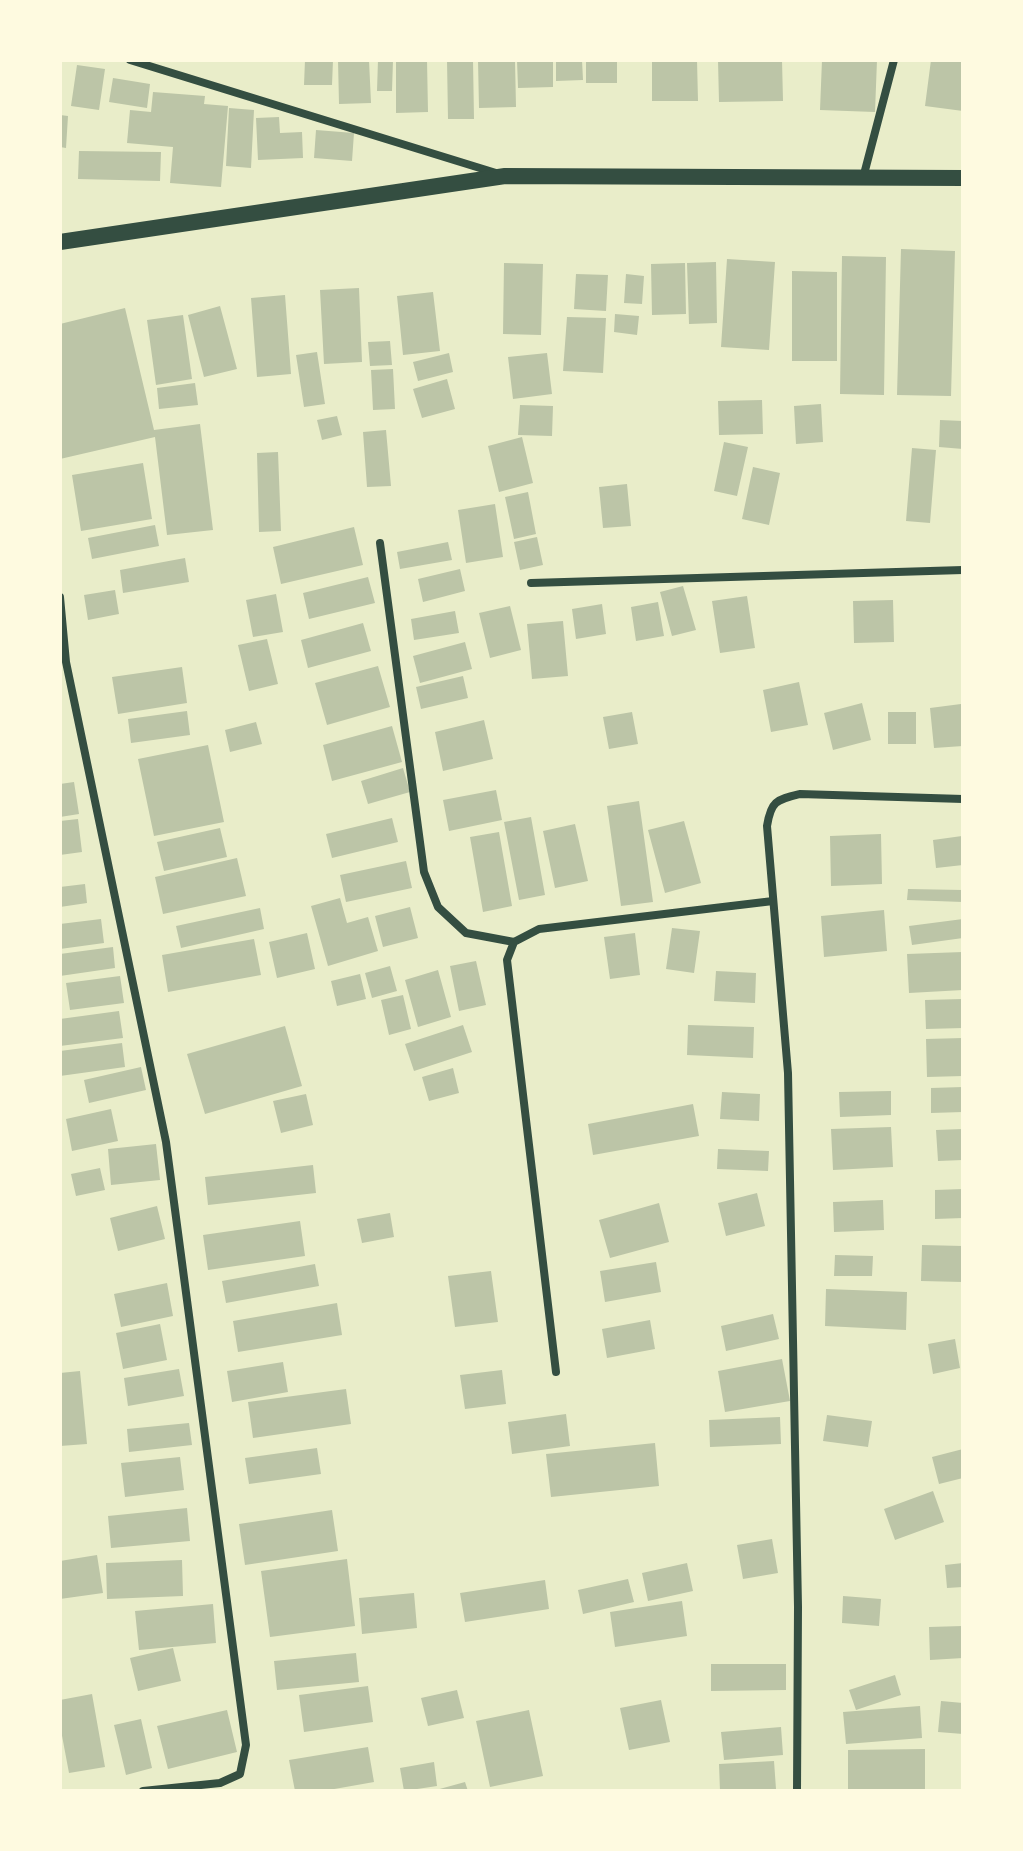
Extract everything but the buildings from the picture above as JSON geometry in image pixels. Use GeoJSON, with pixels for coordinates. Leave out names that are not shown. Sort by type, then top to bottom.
{"type":"FeatureCollection","features":[{"type":"Feature","properties":{"kind":"main road"},"geometry":{"type":"LineString","coordinates":[[60,242],[505,176],[963,178]]}},
{"type":"Feature","properties":{"kind":"street"},"geometry":{"type":"LineString","coordinates":[[130,60],[505,176]]}},
{"type":"Feature","properties":{"kind":"street"},"geometry":{"type":"LineString","coordinates":[[863,178],[894,60]]}},
{"type":"Feature","properties":{"kind":"street"},"geometry":{"type":"LineString","coordinates":[[380,543],[424,872],[438,907],[466,933],[514,942],[539,929],[773,901]]}},
{"type":"Feature","properties":{"kind":"street"},"geometry":{"type":"LineString","coordinates":[[531,583],[963,570]]}},
{"type":"Feature","properties":{"kind":"street"},"geometry":{"type":"LineString","coordinates":[[60,597],[66,662],[166,1142],[246,1745],[240,1774],[220,1783],[143,1791]]}},
{"type":"Feature","properties":{"kind":"street"},"geometry":{"type":"LineString","coordinates":[[797,1791],[798,1592],[788,1073],[767,826],[770,808],[780,799],[800,794],[963,799]]}},
{"type":"Feature","properties":{"kind":"street"},"geometry":{"type":"LineString","coordinates":[[514,942],[507,960],[556,1372]]}}]}
